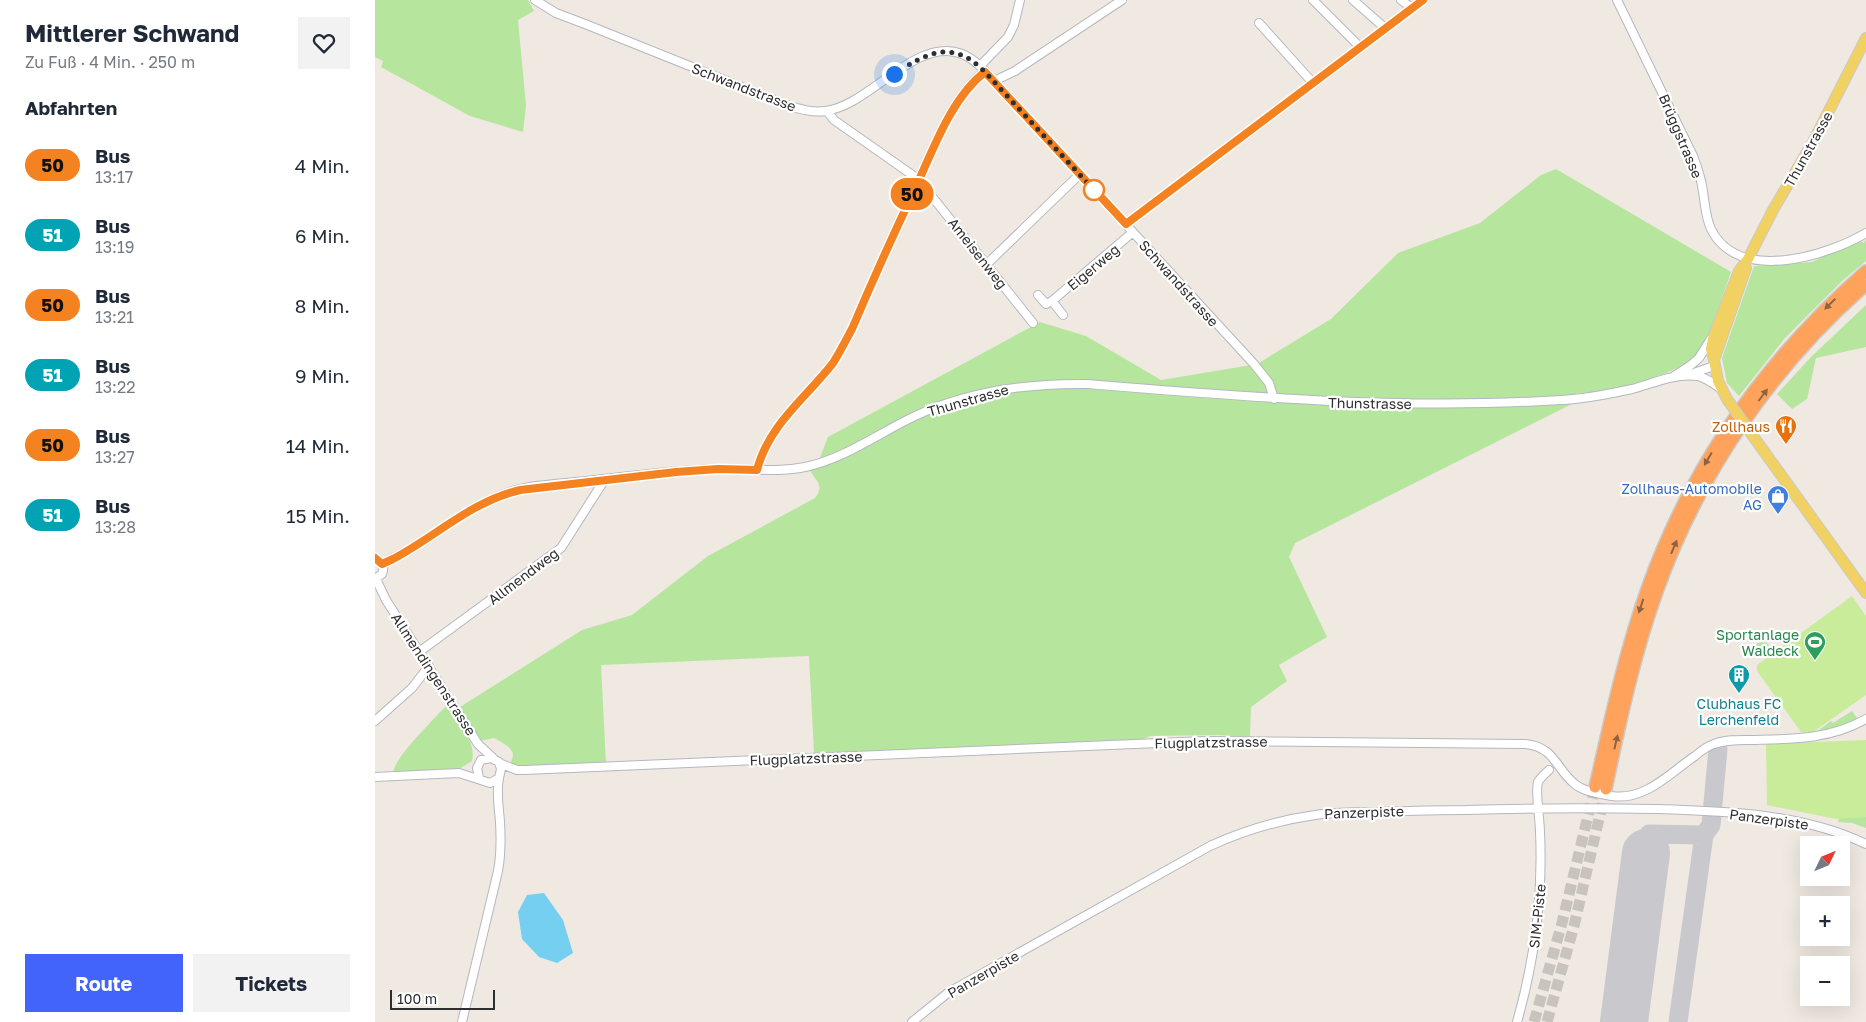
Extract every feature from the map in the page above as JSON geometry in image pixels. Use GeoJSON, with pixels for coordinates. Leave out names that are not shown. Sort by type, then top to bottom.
{"type":"FeatureCollection","features":[{"type":"Feature","properties":{"kind":"highway"},"geometry":{"type":"LineString","coordinates":[[1866,272],[1821,313],[1775,364],[1730,424],[1691,489],[1667,538],[1641,606],[1621,673],[1600,788],[1645,627],[1669,561],[1696,501],[1732,439],[1771,385],[1813,336],[1866,285]]}},
{"type":"Feature","properties":{"kind":"main road","name":"Thunstrasse"},"geometry":{"type":"LineString","coordinates":[[1714,336],[1739,271],[1813,142],[1866,38]]}},
{"type":"Feature","properties":{"kind":"main road"},"geometry":{"type":"LineString","coordinates":[[1714,363],[1745,274],[1747,259]]}},
{"type":"Feature","properties":{"kind":"main road"},"geometry":{"type":"LineString","coordinates":[[1714,336],[1711,349],[1725,394],[1750,432],[1866,593]]}},
{"type":"Feature","properties":{"kind":"street","name":"Schwandstrasse"},"geometry":{"type":"LineString","coordinates":[[535,0],[544,7],[563,16],[787,105],[805,110],[827,111],[849,102],[907,65],[930,53],[947,51],[968,57],[983,69],[1266,378],[1274,399]]}},
{"type":"Feature","properties":{"kind":"street"},"geometry":{"type":"LineString","coordinates":[[757,470],[760,458],[777,427],[796,402],[828,368],[844,344],[919,179],[954,109],[1008,37],[1014,24],[1020,0]]}},
{"type":"Feature","properties":{"kind":"street"},"geometry":{"type":"LineString","coordinates":[[994,81],[1015,71],[1122,0]]}},
{"type":"Feature","properties":{"kind":"street"},"geometry":{"type":"LineString","coordinates":[[1313,0],[1359,48]]}},
{"type":"Feature","properties":{"kind":"street"},"geometry":{"type":"LineString","coordinates":[[1353,0],[1385,28]]}},
{"type":"Feature","properties":{"kind":"street"},"geometry":{"type":"LineString","coordinates":[[1401,0],[1412,8]]}},
{"type":"Feature","properties":{"kind":"street"},"geometry":{"type":"LineString","coordinates":[[1126,224],[1423,0]]}},
{"type":"Feature","properties":{"kind":"street","name":"Brüggstrasse"},"geometry":{"type":"LineString","coordinates":[[1617,0],[1693,156],[1698,169],[1706,213],[1713,232],[1729,249],[1747,259],[1772,261],[1805,257],[1844,245],[1866,233]]}},
{"type":"Feature","properties":{"kind":"street"},"geometry":{"type":"LineString","coordinates":[[1259,23],[1313,83]]}},
{"type":"Feature","properties":{"kind":"street","name":"Ameisenweg"},"geometry":{"type":"LineString","coordinates":[[827,111],[834,120],[919,179],[1033,323]]}},
{"type":"Feature","properties":{"kind":"street"},"geometry":{"type":"LineString","coordinates":[[990,261],[1079,175]]}},
{"type":"Feature","properties":{"kind":"street","name":"Eigerweg"},"geometry":{"type":"LineString","coordinates":[[1052,301],[1133,232]]}},
{"type":"Feature","properties":{"kind":"street"},"geometry":{"type":"LineString","coordinates":[[1039,295],[1046,304],[1052,301],[1063,315]]}},
{"type":"Feature","properties":{"kind":"street","name":"Thunstrasse"},"geometry":{"type":"LineString","coordinates":[[1672,377],[1691,365],[1703,353],[1714,336]]}},
{"type":"Feature","properties":{"kind":"street"},"geometry":{"type":"LineString","coordinates":[[1691,365],[1714,363]]}},
{"type":"Feature","properties":{"kind":"street","name":"Thunstrasse"},"geometry":{"type":"LineString","coordinates":[[1685,376],[1714,363]]}},
{"type":"Feature","properties":{"kind":"street","name":"Thunstrasse"},"geometry":{"type":"LineString","coordinates":[[382,564],[404,553],[477,508],[507,493],[533,487],[605,479],[700,470],[792,469],[821,463],[843,454],[922,413],[969,397],[1019,386],[1088,384],[1274,399],[1396,404],[1541,401],[1580,398],[1616,392],[1672,377],[1685,376],[1705,378],[1725,394]]}},
{"type":"Feature","properties":{"kind":"street","name":"Allmendweg"},"geometry":{"type":"LineString","coordinates":[[419,652],[564,545],[579,517],[605,479]]}},
{"type":"Feature","properties":{"kind":"street"},"geometry":{"type":"LineString","coordinates":[[375,558],[382,564],[382,574],[375,579]]}},
{"type":"Feature","properties":{"kind":"street","name":"Allmendingenstrasse"},"geometry":{"type":"LineString","coordinates":[[375,579],[478,744],[496,761]]}},
{"type":"Feature","properties":{"kind":"street"},"geometry":{"type":"LineString","coordinates":[[375,721],[412,688],[429,666]]}},
{"type":"Feature","properties":{"kind":"street","name":"Flugplatzstrasse"},"geometry":{"type":"LineString","coordinates":[[499,777],[517,770],[1206,741],[1525,744],[1538,746],[1548,752],[1567,777],[1580,788],[1620,797],[1634,795],[1647,790],[1713,744],[1729,741],[1820,736],[1844,729],[1866,719]]}},
{"type":"Feature","properties":{"kind":"street","name":"Allmendingenstrasse"},"geometry":{"type":"LineString","coordinates":[[478,744],[479,763]]}},
{"type":"Feature","properties":{"kind":"street"},"geometry":{"type":"LineString","coordinates":[[459,773],[485,758],[496,761],[501,770],[497,797],[501,831],[498,871],[462,1022]]}},
{"type":"Feature","properties":{"kind":"street","name":"Flugplatzstrasse"},"geometry":{"type":"LineString","coordinates":[[496,761],[517,770]]}},
{"type":"Feature","properties":{"kind":"street"},"geometry":{"type":"LineString","coordinates":[[479,763],[477,772],[479,778]]}},
{"type":"Feature","properties":{"kind":"street","name":"SIM-Piste"},"geometry":{"type":"LineString","coordinates":[[1517,1022],[1530,974],[1539,920],[1541,871],[1537,788],[1538,783],[1549,770]]}},
{"type":"Feature","properties":{"kind":"street"},"geometry":{"type":"LineString","coordinates":[[375,777],[459,773],[479,778],[486,783],[497,797]]}},
{"type":"Feature","properties":{"kind":"street"},"geometry":{"type":"LineString","coordinates":[[486,783],[493,782],[499,777]]}},
{"type":"Feature","properties":{"kind":"street"},"geometry":{"type":"LineString","coordinates":[[1620,797],[1620,808]]}},
{"type":"Feature","properties":{"kind":"street","name":"Panzerpiste"},"geometry":{"type":"LineString","coordinates":[[912,1022],[949,992],[1203,850],[1232,836],[1297,818],[1329,813],[1539,808],[1713,811],[1764,816],[1827,829],[1866,844]]}},
{"type":"Feature","properties":{"kind":"green space"},"geometry":{"type":"Polygon","coordinates":[[[375,0],[528,0],[534,11],[518,20],[526,106],[523,132],[470,116],[381,67],[383,61],[375,57],[375,0]]]}},
{"type":"Feature","properties":{"kind":"green space"},"geometry":{"type":"Polygon","coordinates":[[[1556,169],[1731,272],[1705,346],[1693,358],[1679,367],[1644,381],[1607,390],[1576,393],[1574,403],[1295,543],[1289,557],[1327,637],[1279,665],[1287,681],[1251,707],[1250,737],[1219,735],[1150,736],[1125,748],[814,753],[809,656],[601,665],[606,764],[515,766],[511,763],[513,756],[511,749],[494,738],[480,741],[460,707],[582,630],[632,615],[708,556],[815,498],[819,487],[810,470],[817,465],[828,437],[1040,322],[1086,336],[1161,380],[1257,364],[1331,319],[1398,253],[1480,223],[1541,175],[1556,169]]]}},
{"type":"Feature","properties":{"kind":"green space"},"geometry":{"type":"Polygon","coordinates":[[[1859,239],[1863,243],[1866,240],[1866,261],[1842,281],[1785,338],[1739,396],[1727,383],[1722,358],[1754,266],[1812,262],[1859,239]]]}},
{"type":"Feature","properties":{"kind":"green space"},"geometry":{"type":"Polygon","coordinates":[[[1866,305],[1866,347],[1816,358],[1807,399],[1792,409],[1777,394],[1811,357],[1866,305]]]}},
{"type":"Feature","properties":{"kind":"green space","name":"Sportanlage Waldeck"},"geometry":{"type":"Polygon","coordinates":[[[1852,596],[1866,616],[1866,695],[1813,732],[1801,732],[1757,671],[1757,665],[1852,596]]]}},
{"type":"Feature","properties":{"kind":"green space"},"geometry":{"type":"Polygon","coordinates":[[[1761,641],[1766,642],[1773,650],[1761,658],[1756,652],[1749,653],[1748,655],[1747,651],[1761,641]]]}},
{"type":"Feature","properties":{"kind":"green space"},"geometry":{"type":"Polygon","coordinates":[[[447,705],[469,739],[472,746],[472,761],[459,769],[393,772],[408,747],[447,705]]]}},
{"type":"Feature","properties":{"kind":"green space"},"geometry":{"type":"Polygon","coordinates":[[[1852,711],[1857,718],[1849,724],[1815,733],[1831,721],[1833,723],[1852,711]]]}},
{"type":"Feature","properties":{"kind":"green space"},"geometry":{"type":"Polygon","coordinates":[[[1866,740],[1866,817],[1836,819],[1767,805],[1766,744],[1866,740]]]}},
{"type":"Feature","properties":{"kind":"green space"},"geometry":{"type":"Polygon","coordinates":[[[1866,817],[1866,828],[1852,823],[1838,822],[1839,818],[1866,817]]]}},
{"type":"Feature","properties":{"kind":"water"},"geometry":{"type":"Polygon","coordinates":[[[544,893],[563,920],[573,953],[557,963],[539,957],[522,939],[518,912],[527,895],[544,893]]]}},
{"type":"Feature","properties":{"kind":"taxiway"},"geometry":{"type":"LineString","coordinates":[[1678,1022],[1704,835],[1711,825],[1718,749]]}},
{"type":"Feature","properties":{"kind":"taxiway"},"geometry":{"type":"LineString","coordinates":[[1646,853],[1649,834],[1704,835]]}},
{"type":"Feature","properties":{"kind":"runway"},"geometry":{"type":"LineString","coordinates":[[1624,1022],[1646,853]]}},
{"type":"Feature","properties":{"kind":"tunnel"},"geometry":{"type":"LineString","coordinates":[[1534,1022],[1562,923],[1595,787]]}},
{"type":"Feature","properties":{"kind":"tunnel"},"geometry":{"type":"LineString","coordinates":[[1547,1022],[1574,926],[1606,789]]}},
{"type":"Feature","properties":{"kind":"bus line","name":"50"},"geometry":{"type":"LineString","coordinates":[[375,558],[382,564],[393,559],[498,496],[520,490],[676,472],[718,469],[757,470],[760,458],[773,432],[796,402],[833,363],[852,329],[919,179],[954,109],[978,77],[985,72],[1126,224],[1423,0]]}},
{"type":"Feature","properties":{"kind":"place","name":"Zollhaus"},"geometry":{"type":"Point","coordinates":[1786,445]}},
{"type":"Feature","properties":{"kind":"place","name":"Zollhaus-Automobile AG"},"geometry":{"type":"Point","coordinates":[1778,515]}},
{"type":"Feature","properties":{"kind":"place","name":"Sportanlage Waldeck"},"geometry":{"type":"Point","coordinates":[1815,661]}},
{"type":"Feature","properties":{"kind":"place","name":"Clubhaus FC Lerchenfeld"},"geometry":{"type":"Point","coordinates":[1739,694]}},
{"type":"Feature","properties":{"kind":"route"},"geometry":{"type":"LineString","coordinates":[[894,74],[930,53],[947,51],[968,57],[985,72],[1094,190]]}}]}
